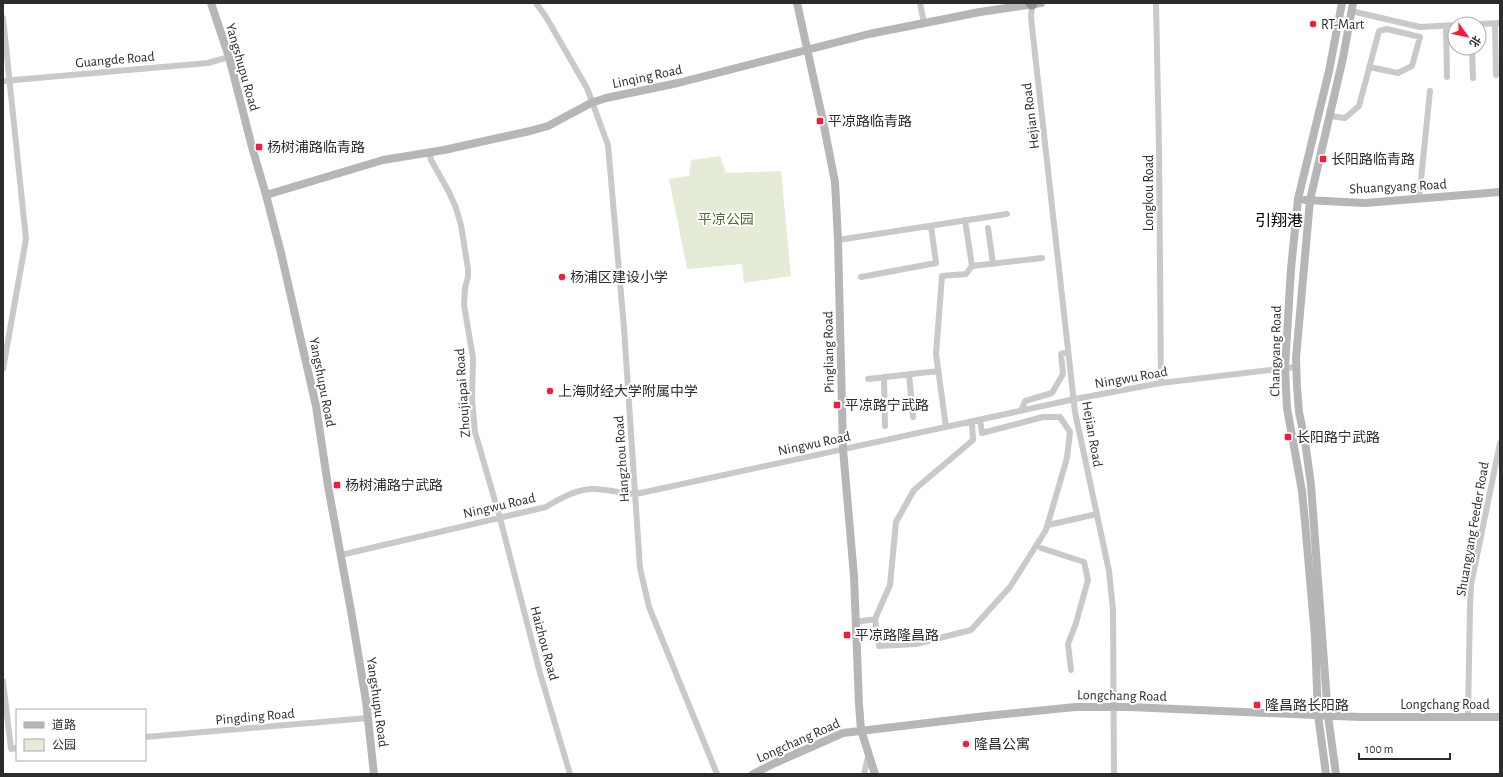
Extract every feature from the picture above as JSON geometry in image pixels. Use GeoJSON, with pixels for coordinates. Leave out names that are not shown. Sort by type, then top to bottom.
{"type":"FeatureCollection","features":[{"type":"Feature","properties":{"kind":"main road","name":"Yangshupu Road"},"geometry":{"type":"LineString","coordinates":[[211,3],[229,57],[252,148],[266,195],[281,253],[316,406],[328,486],[341,554],[368,718],[374,774]]}},
{"type":"Feature","properties":{"kind":"main road","name":"Pingliang Road"},"geometry":{"type":"LineString","coordinates":[[797,3],[835,182],[838,240],[843,449],[853,568],[862,730],[875,774]]}},
{"type":"Feature","properties":{"kind":"main road","name":"Linqing Road"},"geometry":{"type":"LineString","coordinates":[[266,195],[383,160],[467,146],[530,131],[559,120],[591,103],[622,94],[678,83],[870,34],[1034,3]]}},
{"type":"Feature","properties":{"kind":"main road","name":"Changyang Road"},"geometry":{"type":"LineString","coordinates":[[1326,774],[1318,715],[1306,530],[1302,491],[1287,408],[1285,368],[1291,269],[1298,199],[1329,72],[1342,3]]}},
{"type":"Feature","properties":{"kind":"main road","name":"Changyang Road"},"geometry":{"type":"LineString","coordinates":[[1336,774],[1328,716],[1311,485],[1300,412],[1296,367],[1303,268],[1310,200],[1343,58],[1352,7]]}},
{"type":"Feature","properties":{"kind":"main road","name":"Shuangyang Road"},"geometry":{"type":"LineString","coordinates":[[1298,199],[1364,203],[1500,192]]}},
{"type":"Feature","properties":{"kind":"main road","name":"Longchang Road"},"geometry":{"type":"LineString","coordinates":[[753,774],[775,762],[839,734],[862,730],[1075,707],[1113,706],[1377,718],[1468,716],[1500,717]]}},
{"type":"Feature","properties":{"kind":"street","name":"Hangzhou Road"},"geometry":{"type":"LineString","coordinates":[[536,3],[546,17],[587,88],[591,103],[608,144],[624,328],[640,568],[649,607],[717,774]]}},
{"type":"Feature","properties":{"kind":"street"},"geometry":{"type":"LineString","coordinates":[[920,3],[924,23]]}},
{"type":"Feature","properties":{"kind":"street","name":"Hejian Road"},"geometry":{"type":"LineString","coordinates":[[1034,3],[1031,18],[1068,352],[1075,399],[1075,412],[1112,591],[1114,774]]}},
{"type":"Feature","properties":{"kind":"street","name":"Longkou Road"},"geometry":{"type":"LineString","coordinates":[[1156,3],[1161,383]]}},
{"type":"Feature","properties":{"kind":"street"},"geometry":{"type":"LineString","coordinates":[[1352,7],[1420,27],[1446,26],[1447,77]]}},
{"type":"Feature","properties":{"kind":"street"},"geometry":{"type":"LineString","coordinates":[[3,18],[26,239],[3,369]]}},
{"type":"Feature","properties":{"kind":"street"},"geometry":{"type":"LineString","coordinates":[[1487,24],[1497,23],[1496,75]]}},
{"type":"Feature","properties":{"kind":"street"},"geometry":{"type":"LineString","coordinates":[[1330,116],[1345,118],[1359,106],[1369,67],[1379,31],[1387,29],[1420,37],[1412,66],[1398,73],[1369,67]]}},
{"type":"Feature","properties":{"kind":"street"},"geometry":{"type":"LineString","coordinates":[[1472,56],[1473,78]]}},
{"type":"Feature","properties":{"kind":"street","name":"Guangde Road"},"geometry":{"type":"LineString","coordinates":[[3,81],[208,62],[229,57]]}},
{"type":"Feature","properties":{"kind":"street"},"geometry":{"type":"LineString","coordinates":[[1419,199],[1430,91]]}},
{"type":"Feature","properties":{"kind":"street","name":"Zhoujiapai Road"},"geometry":{"type":"LineString","coordinates":[[429,152],[431,160],[449,192],[461,225],[468,269],[464,306],[473,358],[472,399],[475,432],[500,518]]}},
{"type":"Feature","properties":{"kind":"street"},"geometry":{"type":"LineString","coordinates":[[838,240],[1007,214]]}},
{"type":"Feature","properties":{"kind":"street"},"geometry":{"type":"LineString","coordinates":[[946,427],[936,354],[942,276],[966,274],[972,266],[965,220]]}},
{"type":"Feature","properties":{"kind":"street"},"geometry":{"type":"LineString","coordinates":[[861,277],[936,263],[932,226]]}},
{"type":"Feature","properties":{"kind":"street"},"geometry":{"type":"LineString","coordinates":[[988,228],[993,264]]}},
{"type":"Feature","properties":{"kind":"street"},"geometry":{"type":"LineString","coordinates":[[972,266],[1042,258]]}},
{"type":"Feature","properties":{"kind":"street"},"geometry":{"type":"LineString","coordinates":[[1022,411],[1025,401],[1052,393],[1063,374],[1061,354],[1068,352]]}},
{"type":"Feature","properties":{"kind":"street","name":"Ningwu Road"},"geometry":{"type":"LineString","coordinates":[[341,554],[546,507],[556,501],[584,490],[595,489],[636,494],[1075,399],[1161,383],[1296,367]]}},
{"type":"Feature","properties":{"kind":"street"},"geometry":{"type":"LineString","coordinates":[[868,379],[938,371]]}},
{"type":"Feature","properties":{"kind":"street"},"geometry":{"type":"LineString","coordinates":[[909,374],[913,417]]}},
{"type":"Feature","properties":{"kind":"street"},"geometry":{"type":"LineString","coordinates":[[884,377],[885,426]]}},
{"type":"Feature","properties":{"kind":"street"},"geometry":{"type":"LineString","coordinates":[[972,422],[973,440],[914,490],[896,522],[890,585],[875,619],[879,646],[916,644],[971,630],[1010,587],[1046,530],[1067,458],[1070,432],[1060,417],[1043,417],[982,433],[980,420]]}},
{"type":"Feature","properties":{"kind":"street","name":"Shuangyang Feeder Road"},"geometry":{"type":"LineString","coordinates":[[1468,716],[1469,619],[1471,585],[1500,443]]}},
{"type":"Feature","properties":{"kind":"street"},"geometry":{"type":"LineString","coordinates":[[1048,525],[1096,514]]}},
{"type":"Feature","properties":{"kind":"street","name":"Haizhou Road"},"geometry":{"type":"LineString","coordinates":[[500,518],[534,651],[570,774]]}},
{"type":"Feature","properties":{"kind":"street"},"geometry":{"type":"LineString","coordinates":[[1041,548],[1084,562],[1088,580],[1076,623],[1068,644],[1071,670]]}},
{"type":"Feature","properties":{"kind":"street"},"geometry":{"type":"LineString","coordinates":[[856,622],[875,619]]}},
{"type":"Feature","properties":{"kind":"street"},"geometry":{"type":"LineString","coordinates":[[3,680],[14,748]]}},
{"type":"Feature","properties":{"kind":"street","name":"Pingding Road"},"geometry":{"type":"LineString","coordinates":[[146,737],[368,718]]}},
{"type":"Feature","properties":{"kind":"street"},"geometry":{"type":"LineString","coordinates":[[864,774],[868,763],[868,751]]}},
{"type":"Feature","properties":{"kind":"green space","name":"平凉公园"},"geometry":{"type":"Polygon","coordinates":[[[720,156],[726,173],[781,171],[791,276],[744,283],[742,264],[687,269],[669,179],[689,176],[691,160],[720,156]]]}},
{"type":"Feature","properties":{"kind":"place","name":"RT-Mart"},"geometry":{"type":"Point","coordinates":[1313,24]}},
{"type":"Feature","properties":{"kind":"place","name":"平凉路临青路"},"geometry":{"type":"Point","coordinates":[820,121]}},
{"type":"Feature","properties":{"kind":"place","name":"杨树浦路临青路"},"geometry":{"type":"Point","coordinates":[259,147]}},
{"type":"Feature","properties":{"kind":"place","name":"长阳路临青路"},"geometry":{"type":"Point","coordinates":[1323,159]}},
{"type":"Feature","properties":{"kind":"place","name":"杨浦区建设小学"},"geometry":{"type":"Point","coordinates":[562,277]}},
{"type":"Feature","properties":{"kind":"place","name":"上海财经大学附属中学"},"geometry":{"type":"Point","coordinates":[550,391]}},
{"type":"Feature","properties":{"kind":"place","name":"平凉路宁武路"},"geometry":{"type":"Point","coordinates":[837,405]}},
{"type":"Feature","properties":{"kind":"place","name":"长阳路宁武路"},"geometry":{"type":"Point","coordinates":[1288,437]}},
{"type":"Feature","properties":{"kind":"place","name":"杨树浦路宁武路"},"geometry":{"type":"Point","coordinates":[337,485]}},
{"type":"Feature","properties":{"kind":"place","name":"平凉路隆昌路"},"geometry":{"type":"Point","coordinates":[847,635]}},
{"type":"Feature","properties":{"kind":"place","name":"隆昌路长阳路"},"geometry":{"type":"Point","coordinates":[1257,705]}},
{"type":"Feature","properties":{"kind":"place","name":"隆昌公寓"},"geometry":{"type":"Point","coordinates":[966,744]}},
{"type":"Feature","properties":{"kind":"district","name":"引翔港"},"geometry":{"type":"Point","coordinates":[1279,220]}}]}
